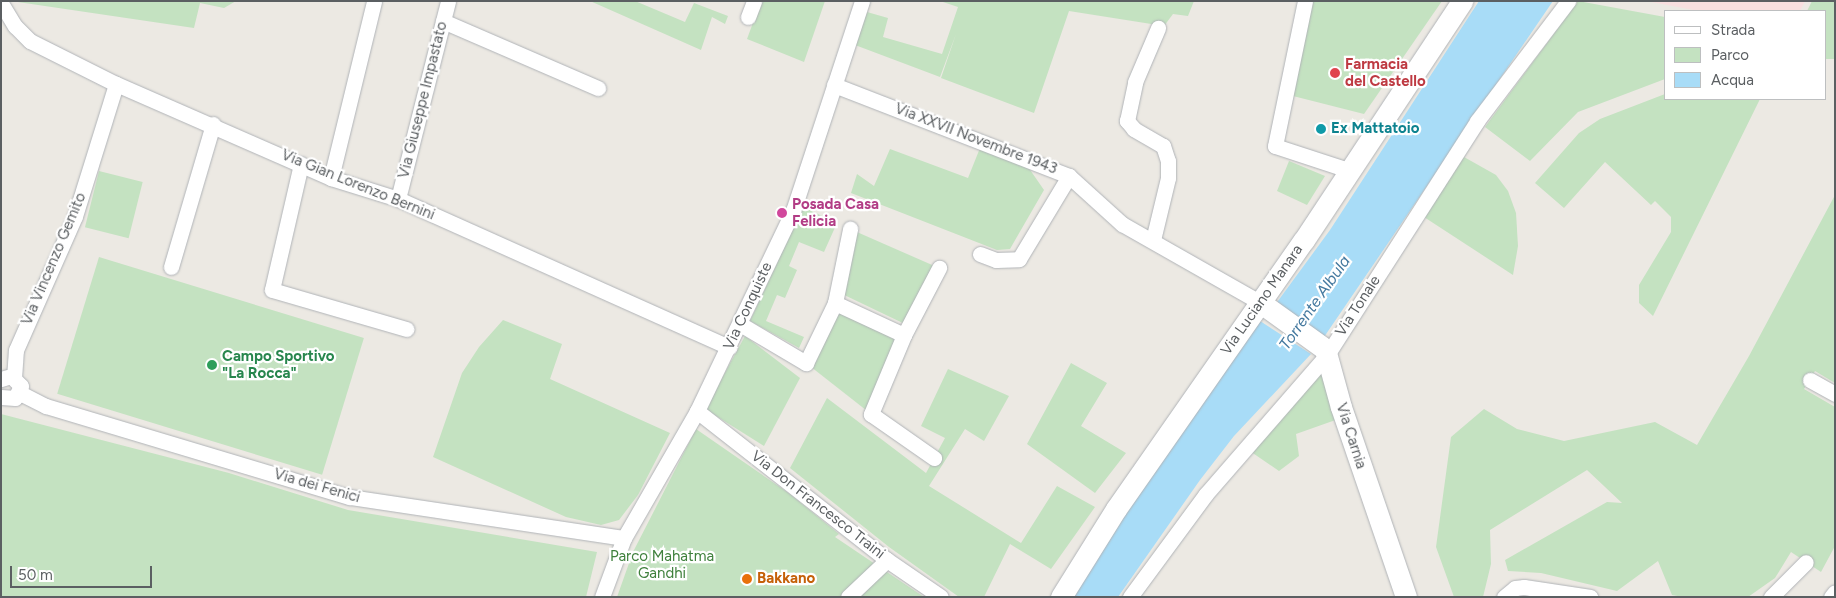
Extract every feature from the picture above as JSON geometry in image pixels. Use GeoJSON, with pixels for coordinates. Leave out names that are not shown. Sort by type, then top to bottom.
{"type":"FeatureCollection","features":[{"type":"Feature","properties":{"kind":"main road","name":"Via Luciano Manara"},"geometry":{"type":"LineString","coordinates":[[1060,597],[1116,508],[1267,307],[1351,170],[1462,1]]}},
{"type":"Feature","properties":{"kind":"main road"},"geometry":{"type":"LineString","coordinates":[[1267,307],[1326,352]]}},
{"type":"Feature","properties":{"kind":"main road","name":"Via Carnia"},"geometry":{"type":"LineString","coordinates":[[1326,352],[1341,407],[1406,597]]}},
{"type":"Feature","properties":{"kind":"street"},"geometry":{"type":"LineString","coordinates":[[331,178],[374,1]]}},
{"type":"Feature","properties":{"kind":"street","name":"Via Giuseppe Impastato"},"geometry":{"type":"LineString","coordinates":[[398,199],[448,1]]}},
{"type":"Feature","properties":{"kind":"street"},"geometry":{"type":"LineString","coordinates":[[748,17],[754,1]]}},
{"type":"Feature","properties":{"kind":"street","name":"Via Conquiste"},"geometry":{"type":"LineString","coordinates":[[602,597],[624,538],[697,411],[793,211],[862,1]]}},
{"type":"Feature","properties":{"kind":"street"},"geometry":{"type":"LineString","coordinates":[[1305,1],[1275,146],[1351,170]]}},
{"type":"Feature","properties":{"kind":"street","name":"Via Tonale"},"geometry":{"type":"LineString","coordinates":[[1130,597],[1206,494],[1326,352],[1477,121],[1568,1]]}},
{"type":"Feature","properties":{"kind":"street","name":"Via Gian Lorenzo Bernini"},"geometry":{"type":"LineString","coordinates":[[1,4],[15,26],[30,41],[116,84],[213,124],[331,178],[398,199],[729,347]]}},
{"type":"Feature","properties":{"kind":"street"},"geometry":{"type":"LineString","coordinates":[[444,21],[598,88]]}},
{"type":"Feature","properties":{"kind":"street"},"geometry":{"type":"LineString","coordinates":[[1153,240],[1168,178],[1168,161],[1163,146],[1134,129],[1127,121],[1135,82],[1158,28]]}},
{"type":"Feature","properties":{"kind":"street","name":"Via Vincenzo Gemito"},"geometry":{"type":"LineString","coordinates":[[8,378],[16,350],[75,216],[116,84]]}},
{"type":"Feature","properties":{"kind":"street","name":"Via XXVII Novembre 1943"},"geometry":{"type":"LineString","coordinates":[[834,85],[1069,176],[1122,224],[1153,240],[1267,307]]}},
{"type":"Feature","properties":{"kind":"street"},"geometry":{"type":"LineString","coordinates":[[171,267],[213,124]]}},
{"type":"Feature","properties":{"kind":"street"},"geometry":{"type":"LineString","coordinates":[[301,164],[272,290],[406,329]]}},
{"type":"Feature","properties":{"kind":"street"},"geometry":{"type":"LineString","coordinates":[[980,254],[996,260],[1019,259],[1069,176]]}},
{"type":"Feature","properties":{"kind":"street"},"geometry":{"type":"LineString","coordinates":[[740,324],[806,363],[836,303],[850,229]]}},
{"type":"Feature","properties":{"kind":"street"},"geometry":{"type":"LineString","coordinates":[[934,458],[871,414],[904,335],[939,268]]}},
{"type":"Feature","properties":{"kind":"street"},"geometry":{"type":"LineString","coordinates":[[836,303],[904,335]]}},
{"type":"Feature","properties":{"kind":"street"},"geometry":{"type":"LineString","coordinates":[[2,398],[14,398],[20,393],[20,382],[8,378]]}},
{"type":"Feature","properties":{"kind":"street"},"geometry":{"type":"LineString","coordinates":[[1810,380],[1835,394]]}},
{"type":"Feature","properties":{"kind":"street","name":"Via dei Fenici"},"geometry":{"type":"LineString","coordinates":[[20,393],[46,406],[350,497],[624,538]]}},
{"type":"Feature","properties":{"kind":"street","name":"Via Don Francesco Traini"},"geometry":{"type":"LineString","coordinates":[[697,411],[887,560],[941,597]]}},
{"type":"Feature","properties":{"kind":"street"},"geometry":{"type":"LineString","coordinates":[[848,597],[887,560]]}},
{"type":"Feature","properties":{"kind":"street"},"geometry":{"type":"LineString","coordinates":[[1771,597],[1806,562]]}},
{"type":"Feature","properties":{"kind":"street"},"geometry":{"type":"LineString","coordinates":[[1504,597],[1515,588],[1524,586],[1590,597]]}},
{"type":"Feature","properties":{"kind":"street"},"geometry":{"type":"LineString","coordinates":[[1831,597],[1835,592]]}},
{"type":"Feature","properties":{"kind":"shaded area"},"geometry":{"type":"Polygon","coordinates":[[[1646,1],[1805,1],[1800,10],[1694,10],[1646,1]]]}},
{"type":"Feature","properties":{"kind":"green space"},"geometry":{"type":"Polygon","coordinates":[[[11,1],[236,1],[224,8],[200,3],[194,28],[11,1]]]}},
{"type":"Feature","properties":{"kind":"green space"},"geometry":{"type":"Polygon","coordinates":[[[590,1],[635,1],[685,22],[694,3],[728,16],[725,24],[712,17],[701,50],[590,1]]]}},
{"type":"Feature","properties":{"kind":"green space"},"geometry":{"type":"Polygon","coordinates":[[[761,1],[825,1],[804,62],[747,39],[761,1]]]}},
{"type":"Feature","properties":{"kind":"green space"},"geometry":{"type":"Polygon","coordinates":[[[940,1],[1194,1],[1188,16],[1173,14],[1164,26],[1069,11],[1034,113],[941,78],[956,34],[940,77],[855,45],[867,12],[888,18],[883,37],[942,54],[958,7],[940,1]]]}},
{"type":"Feature","properties":{"kind":"green space"},"geometry":{"type":"Polygon","coordinates":[[[1312,1],[1442,1],[1364,114],[1293,96],[1312,1]]]}},
{"type":"Feature","properties":{"kind":"green space"},"geometry":{"type":"Polygon","coordinates":[[[1578,1],[1664,17],[1664,79],[1578,112],[1530,161],[1485,127],[1578,1]]]}},
{"type":"Feature","properties":{"kind":"green space"},"geometry":{"type":"Polygon","coordinates":[[[1812,1],[1835,1],[1835,59],[1826,59],[1826,10],[1808,10],[1812,1]]]}},
{"type":"Feature","properties":{"kind":"green space"},"geometry":{"type":"Polygon","coordinates":[[[1664,94],[1664,100],[1760,100],[1653,316],[1639,303],[1639,285],[1671,232],[1671,217],[1655,201],[1651,205],[1605,162],[1564,208],[1535,183],[1579,133],[1600,119],[1664,94]]]}},
{"type":"Feature","properties":{"kind":"green space"},"geometry":{"type":"Polygon","coordinates":[[[980,148],[1026,164],[1044,190],[1010,249],[997,250],[851,193],[857,174],[874,186],[890,149],[968,178],[980,148]]]}},
{"type":"Feature","properties":{"kind":"green space"},"geometry":{"type":"Polygon","coordinates":[[[1464,157],[1496,175],[1508,191],[1516,213],[1518,246],[1513,275],[1424,217],[1464,157]]]}},
{"type":"Feature","properties":{"kind":"green space"},"geometry":{"type":"Polygon","coordinates":[[[1289,161],[1325,176],[1307,205],[1277,191],[1289,161]]]}},
{"type":"Feature","properties":{"kind":"green space"},"geometry":{"type":"Polygon","coordinates":[[[99,171],[143,182],[129,238],[85,227],[99,171]]]}},
{"type":"Feature","properties":{"kind":"green space"},"geometry":{"type":"Polygon","coordinates":[[[1835,195],[1835,383],[1815,371],[1804,389],[1835,407],[1835,546],[1821,572],[1791,552],[1775,578],[1748,597],[1683,597],[1672,595],[1658,561],[1617,591],[1541,573],[1508,571],[1505,560],[1607,502],[1622,503],[1587,470],[1490,530],[1491,564],[1483,597],[1454,597],[1436,547],[1451,437],[1484,409],[1517,429],[1564,441],[1655,422],[1697,445],[1749,356],[1835,195]]]}},
{"type":"Feature","properties":{"kind":"green space"},"geometry":{"type":"Polygon","coordinates":[[[803,207],[837,223],[824,252],[799,242],[789,266],[797,270],[785,298],[777,295],[766,321],[804,337],[799,348],[750,321],[803,207]]]}},
{"type":"Feature","properties":{"kind":"green space"},"geometry":{"type":"Polygon","coordinates":[[[850,229],[939,268],[909,326],[838,292],[850,229]]]}},
{"type":"Feature","properties":{"kind":"green space","name":"Campo Sportivo \"La Rocca\""},"geometry":{"type":"Polygon","coordinates":[[[99,257],[364,338],[322,475],[57,394],[99,257]]]}},
{"type":"Feature","properties":{"kind":"green space"},"geometry":{"type":"Polygon","coordinates":[[[835,303],[904,335],[871,414],[806,363],[835,303]]]}},
{"type":"Feature","properties":{"kind":"green space"},"geometry":{"type":"Polygon","coordinates":[[[503,320],[562,344],[550,379],[670,433],[638,495],[619,520],[601,525],[566,517],[433,457],[462,373],[479,347],[503,320]]]}},
{"type":"Feature","properties":{"kind":"green space"},"geometry":{"type":"Polygon","coordinates":[[[745,336],[800,378],[764,446],[705,409],[745,336]]]}},
{"type":"Feature","properties":{"kind":"green space"},"geometry":{"type":"Polygon","coordinates":[[[1327,355],[1344,417],[1296,434],[1299,456],[1279,471],[1244,447],[1327,355]]]}},
{"type":"Feature","properties":{"kind":"green space"},"geometry":{"type":"Polygon","coordinates":[[[1071,363],[1107,383],[1081,426],[1126,453],[1095,493],[1027,444],[1071,363]]]}},
{"type":"Feature","properties":{"kind":"green space"},"geometry":{"type":"Polygon","coordinates":[[[948,369],[1009,396],[984,441],[965,429],[929,486],[1021,543],[1057,486],[1095,507],[1051,569],[1010,544],[984,597],[959,597],[889,547],[790,468],[827,398],[926,473],[945,438],[921,426],[948,369]]]}},
{"type":"Feature","properties":{"kind":"green space"},"geometry":{"type":"Polygon","coordinates":[[[1,414],[229,473],[348,510],[597,552],[586,597],[1,597],[1,414]]]}},
{"type":"Feature","properties":{"kind":"green space","name":"Parco Mahatma Gandhi"},"geometry":{"type":"Polygon","coordinates":[[[696,429],[790,494],[839,534],[835,537],[924,597],[617,597],[633,552],[696,429]]]}},
{"type":"Feature","properties":{"kind":"water","name":"Torrente Albula"},"geometry":{"type":"Polygon","coordinates":[[[1479,1],[1553,1],[1322,340],[1275,305],[1330,230],[1479,1]]]}},
{"type":"Feature","properties":{"kind":"water"},"geometry":{"type":"Polygon","coordinates":[[[1260,321],[1311,354],[1234,436],[1200,480],[1118,597],[1066,597],[1260,321]]]}},
{"type":"Feature","properties":{"kind":"place","name":"Farmacia del Castello"},"geometry":{"type":"Point","coordinates":[1335,73]}},
{"type":"Feature","properties":{"kind":"place","name":"Ex Mattatoio"},"geometry":{"type":"Point","coordinates":[1321,129]}},
{"type":"Feature","properties":{"kind":"place","name":"Posada Casa Felicia"},"geometry":{"type":"Point","coordinates":[782,213]}},
{"type":"Feature","properties":{"kind":"place","name":"Campo Sportivo \"La Rocca\""},"geometry":{"type":"Point","coordinates":[212,365]}},
{"type":"Feature","properties":{"kind":"place","name":"Bakkano"},"geometry":{"type":"Point","coordinates":[747,579]}}]}
